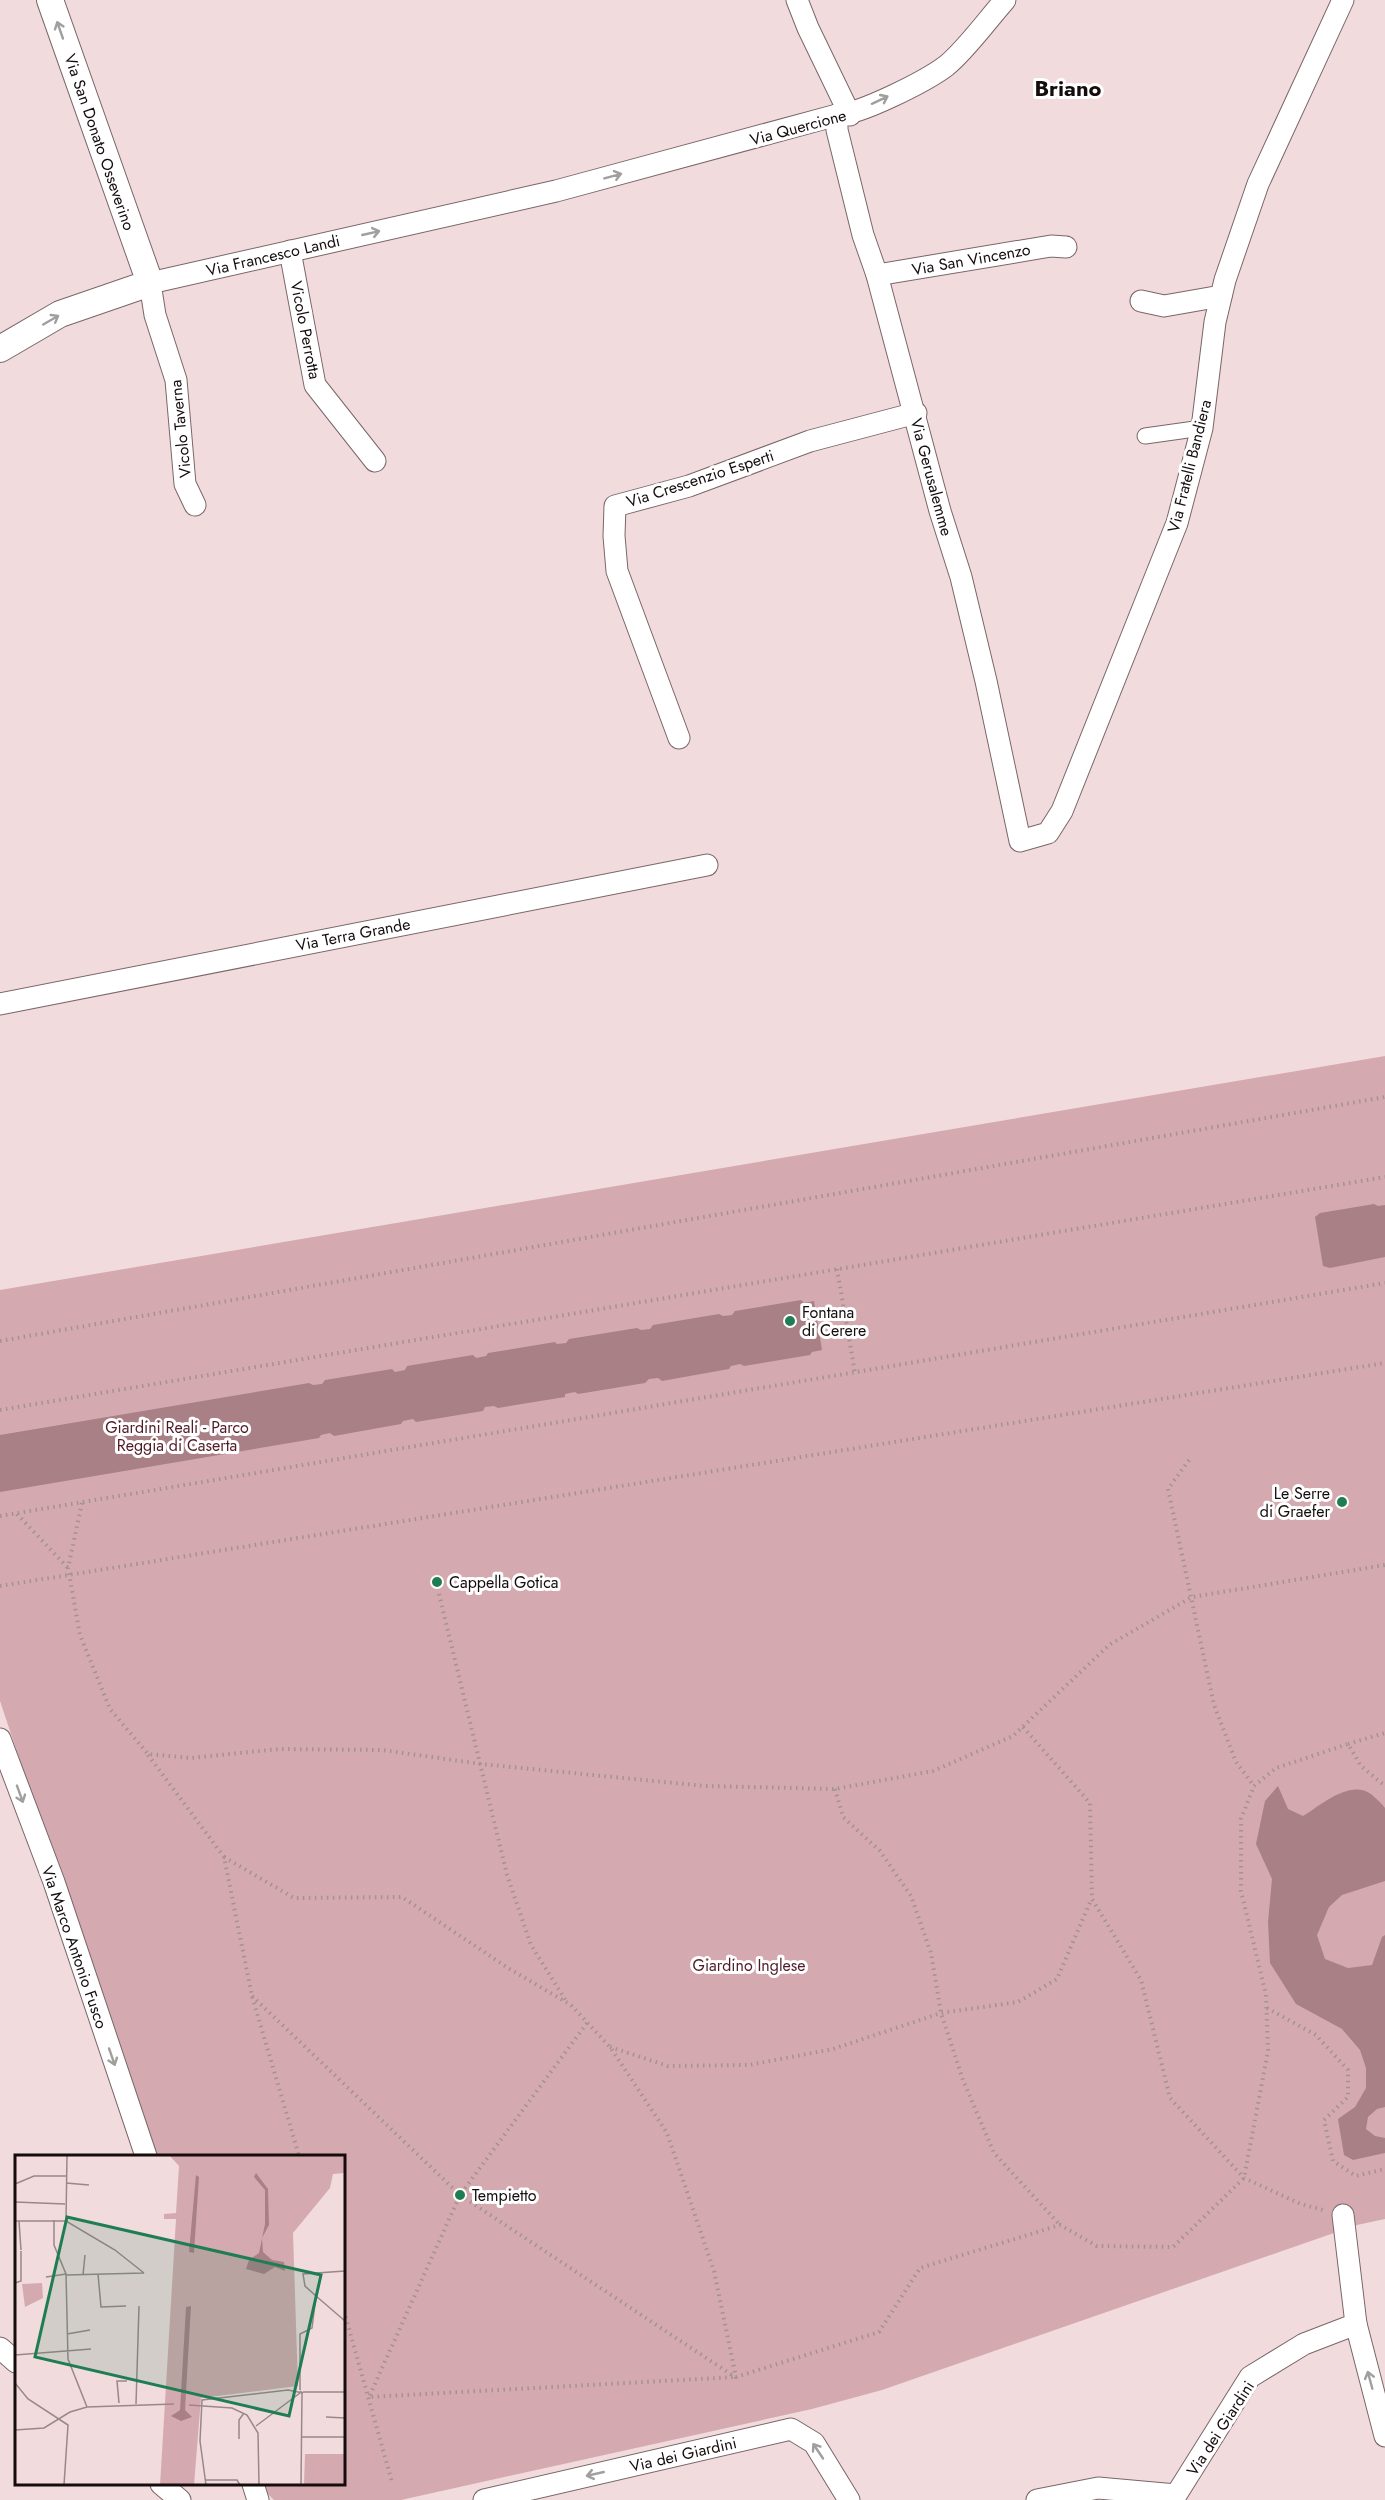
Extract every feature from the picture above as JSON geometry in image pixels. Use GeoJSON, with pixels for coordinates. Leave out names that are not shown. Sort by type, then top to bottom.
{"type":"FeatureCollection","features":[{"type":"Feature","properties":{"kind":"street","name":"Via San Donato Osseverino"},"geometry":{"type":"LineString","coordinates":[[50,0],[150,283]]}},
{"type":"Feature","properties":{"kind":"street","name":"Via Gerusalemme"},"geometry":{"type":"LineString","coordinates":[[797,0],[843,115],[837,130],[857,211],[916,413],[966,600],[1020,841]]}},
{"type":"Feature","properties":{"kind":"street","name":"Via Quercione"},"geometry":{"type":"LineString","coordinates":[[556,190],[843,115],[912,86],[947,65],[1005,0]]}},
{"type":"Feature","properties":{"kind":"street","name":"Via Fratelli Bandiera"},"geometry":{"type":"LineString","coordinates":[[1020,841],[1048,833],[1062,811],[1177,523],[1202,428],[1215,322],[1221,296],[1258,184],[1343,0]]}},
{"type":"Feature","properties":{"kind":"street","name":"Via Francesco Landi"},"geometry":{"type":"LineString","coordinates":[[0,349],[60,314],[150,283],[556,190]]}},
{"type":"Feature","properties":{"kind":"street","name":"Via San Vincenzo"},"geometry":{"type":"LineString","coordinates":[[877,275],[1051,246],[1066,247]]}},
{"type":"Feature","properties":{"kind":"street","name":"Vicolo Perrotta"},"geometry":{"type":"LineString","coordinates":[[290,251],[315,384],[375,460]]}},
{"type":"Feature","properties":{"kind":"street","name":"Vicolo Taverna"},"geometry":{"type":"LineString","coordinates":[[150,283],[155,315],[176,380],[185,484],[195,505]]}},
{"type":"Feature","properties":{"kind":"street"},"geometry":{"type":"LineString","coordinates":[[1141,301],[1164,306],[1221,296]]}},
{"type":"Feature","properties":{"kind":"street","name":"Via Crescenzio Esperti"},"geometry":{"type":"LineString","coordinates":[[679,738],[617,571],[614,536],[615,506],[689,486],[810,441],[916,413]]}},
{"type":"Feature","properties":{"kind":"street"},"geometry":{"type":"LineString","coordinates":[[1145,436],[1202,428]]}},
{"type":"Feature","properties":{"kind":"street","name":"Via Terra Grande"},"geometry":{"type":"LineString","coordinates":[[0,1004],[707,865]]}},
{"type":"Feature","properties":{"kind":"street","name":"Via Marco Antonio Fusco"},"geometry":{"type":"LineString","coordinates":[[0,1739],[54,1882],[145,2155]]}},
{"type":"Feature","properties":{"kind":"street"},"geometry":{"type":"LineString","coordinates":[[1343,2215],[1356,2324],[1385,2436]]}},
{"type":"Feature","properties":{"kind":"street","name":"Via dei Giardini"},"geometry":{"type":"LineString","coordinates":[[1037,2500],[1098,2488],[1175,2498],[1250,2377],[1304,2344],[1356,2324]]}},
{"type":"Feature","properties":{"kind":"street"},"geometry":{"type":"LineString","coordinates":[[0,2348],[15,2361]]}},
{"type":"Feature","properties":{"kind":"street","name":"Via dei Giardini"},"geometry":{"type":"LineString","coordinates":[[484,2500],[791,2429],[814,2443],[849,2500]]}},
{"type":"Feature","properties":{"kind":"street"},"geometry":{"type":"LineString","coordinates":[[162,2485],[180,2500]]}},
{"type":"Feature","properties":{"kind":"street"},"geometry":{"type":"LineString","coordinates":[[253,2485],[258,2500]]}},
{"type":"Feature","properties":{"kind":"path"},"geometry":{"type":"LineString","coordinates":[[0,1341],[1385,1097]]}},
{"type":"Feature","properties":{"kind":"path"},"geometry":{"type":"LineString","coordinates":[[0,1410],[1385,1177]]}},
{"type":"Feature","properties":{"kind":"path"},"geometry":{"type":"LineString","coordinates":[[837,1269],[855,1372]]}},
{"type":"Feature","properties":{"kind":"path"},"geometry":{"type":"LineString","coordinates":[[0,1516],[1385,1283]]}},
{"type":"Feature","properties":{"kind":"path"},"geometry":{"type":"LineString","coordinates":[[0,1586],[1385,1363]]}},
{"type":"Feature","properties":{"kind":"path"},"geometry":{"type":"LineString","coordinates":[[1189,1460],[1168,1489],[1214,1705],[1236,1762],[1254,1785]]}},
{"type":"Feature","properties":{"kind":"path"},"geometry":{"type":"LineString","coordinates":[[82,1503],[68,1568],[80,1635],[110,1709],[148,1754],[224,1857],[294,1898],[402,1897],[508,1968],[571,2006]]}},
{"type":"Feature","properties":{"kind":"path"},"geometry":{"type":"LineString","coordinates":[[17,1514],[68,1568]]}},
{"type":"Feature","properties":{"kind":"path"},"geometry":{"type":"LineString","coordinates":[[148,1754],[191,1758],[279,1749],[382,1750],[482,1764],[705,1786],[835,1789],[933,1771],[1013,1736],[1110,1645],[1192,1596],[1385,1565]]}},
{"type":"Feature","properties":{"kind":"path"},"geometry":{"type":"LineString","coordinates":[[439,1594],[482,1764],[507,1875],[531,1945],[563,1997],[610,2047],[667,2133],[714,2271],[736,2377]]}},
{"type":"Feature","properties":{"kind":"path"},"geometry":{"type":"LineString","coordinates":[[610,2047],[668,2066],[749,2065],[833,2049],[941,2013],[1018,2002],[1057,1979],[1092,1899],[1090,1803],[1023,1727]]}},
{"type":"Feature","properties":{"kind":"path"},"geometry":{"type":"LineString","coordinates":[[835,1789],[843,1817],[879,1851],[911,1896],[931,1953],[941,2013],[963,2080],[994,2153],[1060,2225],[1097,2246],[1173,2247],[1244,2178],[1268,2051],[1266,1995],[1241,1891],[1241,1819],[1254,1785],[1276,1768],[1385,1733]]}},
{"type":"Feature","properties":{"kind":"path"},"geometry":{"type":"LineString","coordinates":[[1348,1744],[1361,1766],[1385,1786]]}},
{"type":"Feature","properties":{"kind":"path"},"geometry":{"type":"LineString","coordinates":[[224,1857],[252,1996],[298,2155]]}},
{"type":"Feature","properties":{"kind":"path"},"geometry":{"type":"LineString","coordinates":[[1092,1899],[1141,1980],[1170,2098],[1244,2178],[1301,2204],[1343,2215]]}},
{"type":"Feature","properties":{"kind":"path"},"geometry":{"type":"LineString","coordinates":[[252,1996],[460,2195],[736,2377]]}},
{"type":"Feature","properties":{"kind":"path"},"geometry":{"type":"LineString","coordinates":[[1267,2008],[1316,2035],[1347,2070],[1348,2097],[1324,2120],[1333,2161],[1356,2176],[1385,2169]]}},
{"type":"Feature","properties":{"kind":"path"},"geometry":{"type":"LineString","coordinates":[[369,2397],[460,2195],[587,2023]]}},
{"type":"Feature","properties":{"kind":"path"},"geometry":{"type":"LineString","coordinates":[[369,2397],[736,2377],[879,2332],[920,2268],[1060,2225]]}},
{"type":"Feature","properties":{"kind":"path"},"geometry":{"type":"LineString","coordinates":[[345,2314],[392,2482]]}},
{"type":"Feature","properties":{"kind":"green space","name":"Giardino Inglese"},"geometry":{"type":"Polygon","coordinates":[[[1385,1056],[1385,2219],[1357,2225],[882,2390],[812,2409],[401,2500],[274,2500],[262,2485],[345,2485],[345,2155],[152,2155],[0,1701],[0,1290],[1385,1056]]]}},
{"type":"Feature","properties":{"kind":"shaded area"},"geometry":{"type":"Polygon","coordinates":[[[1374,1204],[1385,1205],[1385,1257],[1330,1268],[1323,1266],[1315,1217],[1320,1213],[1374,1204]]]}},
{"type":"Feature","properties":{"kind":"shaded area"},"geometry":{"type":"Polygon","coordinates":[[[801,1300],[804,1303],[814,1301],[822,1350],[812,1352],[810,1355],[744,1366],[740,1364],[731,1366],[729,1369],[662,1381],[658,1378],[649,1379],[645,1383],[578,1394],[575,1392],[565,1394],[565,1397],[498,1408],[485,1407],[483,1411],[416,1422],[413,1419],[403,1421],[401,1424],[334,1436],[330,1433],[321,1435],[319,1438],[0,1492],[0,1435],[309,1383],[322,1384],[325,1380],[392,1369],[395,1372],[405,1370],[407,1366],[473,1355],[476,1358],[486,1356],[488,1353],[555,1342],[557,1344],[566,1343],[569,1339],[637,1328],[650,1329],[653,1325],[719,1314],[732,1315],[735,1311],[801,1300]]]}},
{"type":"Feature","properties":{"kind":"shaded area"},"geometry":{"type":"Polygon","coordinates":[[[1278,1786],[1288,1809],[1303,1816],[1336,1795],[1354,1790],[1363,1790],[1371,1794],[1385,1808],[1385,1881],[1342,1895],[1329,1907],[1317,1935],[1325,1959],[1348,1968],[1372,1965],[1382,1937],[1385,1935],[1385,2107],[1377,2109],[1368,2117],[1366,2129],[1375,2136],[1385,2138],[1385,2153],[1353,2160],[1344,2155],[1338,2119],[1355,2107],[1366,2088],[1366,2068],[1360,2050],[1342,2029],[1296,2004],[1270,1963],[1268,1922],[1272,1879],[1256,1844],[1265,1801],[1278,1786]]]}},
{"type":"Feature","properties":{"kind":"place","name":"Fontana di Cerere"},"geometry":{"type":"Point","coordinates":[790,1321]}},
{"type":"Feature","properties":{"kind":"place","name":"Le Serre di Graefer"},"geometry":{"type":"Point","coordinates":[1342,1502]}},
{"type":"Feature","properties":{"kind":"place","name":"Cappella Gotica"},"geometry":{"type":"Point","coordinates":[437,1582]}},
{"type":"Feature","properties":{"kind":"place","name":"Tempietto"},"geometry":{"type":"Point","coordinates":[460,2195]}},
{"type":"Feature","properties":{"kind":"district","name":"Briano"},"geometry":{"type":"Point","coordinates":[1068,88]}},
{"type":"Feature","properties":{"kind":"park label","name":"Giardini Reali - Parco Reggia di Caserta"},"geometry":{"type":"Point","coordinates":[177,1436]}}]}
